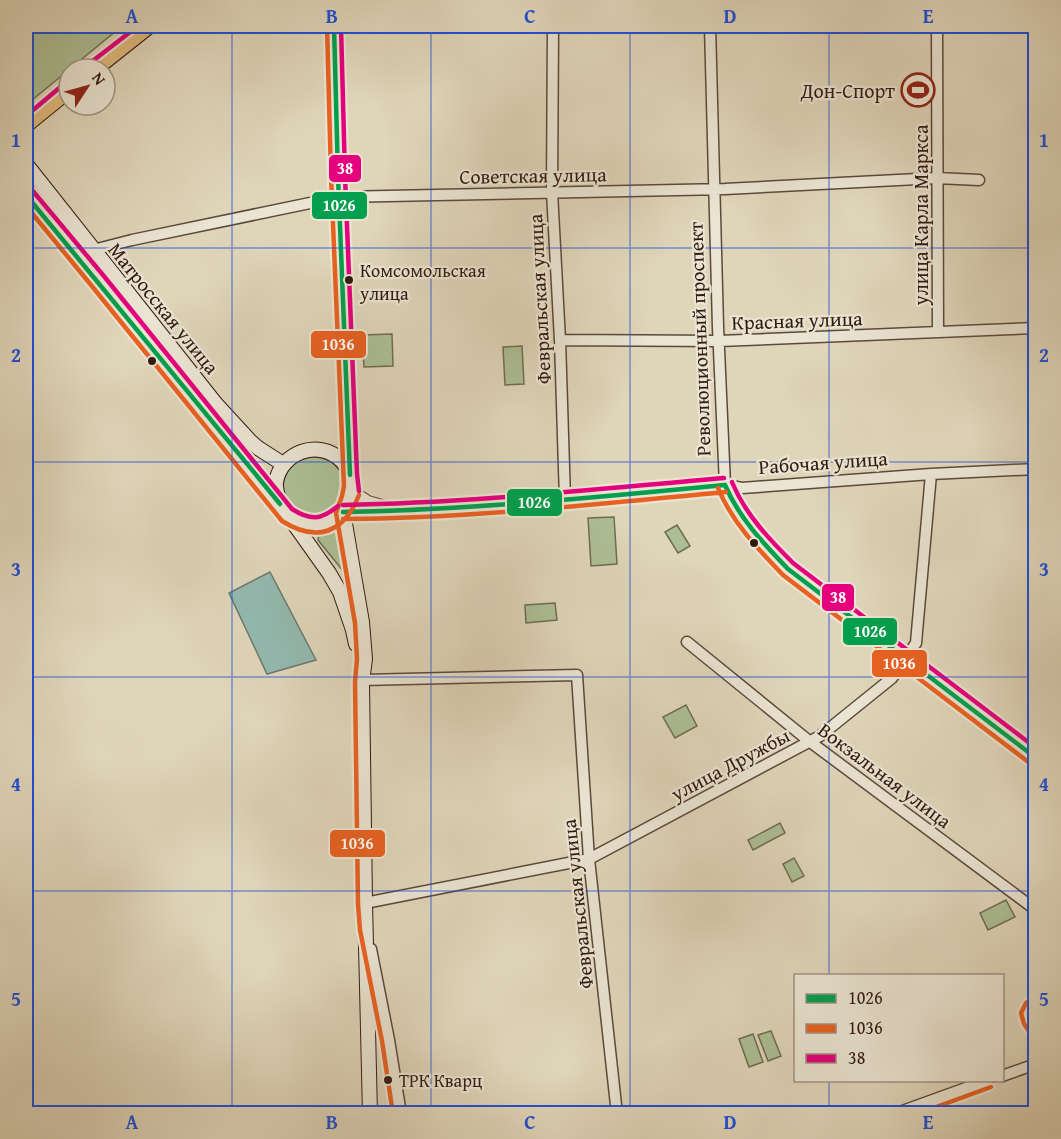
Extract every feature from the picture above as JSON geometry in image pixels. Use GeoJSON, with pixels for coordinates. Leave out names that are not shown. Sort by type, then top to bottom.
{"type":"FeatureCollection","features":[{"type":"Feature","properties":{"kind":"main road"},"geometry":{"type":"LineString","coordinates":[[109,57],[149,26]]}},
{"type":"Feature","properties":{"kind":"main road"},"geometry":{"type":"LineString","coordinates":[[284,509],[296,521],[306,525],[326,524],[343,512],[352,492],[334,26]]}},
{"type":"Feature","properties":{"kind":"main road"},"geometry":{"type":"LineString","coordinates":[[26,125],[57,100]]}},
{"type":"Feature","properties":{"kind":"main road","name":"Матросская улица"},"geometry":{"type":"LineString","coordinates":[[26,164],[216,404],[250,441],[283,464]]}},
{"type":"Feature","properties":{"kind":"main road","name":"Матросская улица"},"geometry":{"type":"LineString","coordinates":[[26,195],[284,509]]}},
{"type":"Feature","properties":{"kind":"main road"},"geometry":{"type":"LineString","coordinates":[[350,475],[335,456],[328,452],[311,449],[296,453],[283,464],[276,484],[284,509],[340,592],[353,630],[362,681]]}},
{"type":"Feature","properties":{"kind":"main road"},"geometry":{"type":"LineString","coordinates":[[343,512],[362,622],[365,659],[362,681],[370,1113]]}},
{"type":"Feature","properties":{"kind":"street","name":"Февральская улица"},"geometry":{"type":"LineString","coordinates":[[553,26],[552,192],[565,500]]}},
{"type":"Feature","properties":{"kind":"street","name":"Революционный проспект"},"geometry":{"type":"LineString","coordinates":[[710,26],[725,485],[730,497],[777,559],[1035,758]]}},
{"type":"Feature","properties":{"kind":"street","name":"улица Карла Маркса"},"geometry":{"type":"LineString","coordinates":[[937,26],[938,332]]}},
{"type":"Feature","properties":{"kind":"street","name":"Советская улица"},"geometry":{"type":"LineString","coordinates":[[93,250],[339,197],[714,189],[937,178],[979,180]]}},
{"type":"Feature","properties":{"kind":"street","name":"Красная улица"},"geometry":{"type":"LineString","coordinates":[[560,340],[719,341],[1035,328]]}},
{"type":"Feature","properties":{"kind":"street","name":"Рабочая улица"},"geometry":{"type":"LineString","coordinates":[[343,512],[398,511],[565,500],[725,485],[742,488],[1035,469]]}},
{"type":"Feature","properties":{"kind":"street","name":"улица Дружбы"},"geometry":{"type":"LineString","coordinates":[[365,903],[590,859],[820,736],[892,678],[916,643],[931,474]]}},
{"type":"Feature","properties":{"kind":"street","name":"Рабочая улица"},"geometry":{"type":"LineString","coordinates":[[352,492],[368,502],[398,511]]}},
{"type":"Feature","properties":{"kind":"street","name":"Вокзальная улица"},"geometry":{"type":"LineString","coordinates":[[687,642],[809,741],[1035,910]]}},
{"type":"Feature","properties":{"kind":"street","name":"Февральская улица"},"geometry":{"type":"LineString","coordinates":[[362,681],[577,675],[590,859],[617,1113]]}},
{"type":"Feature","properties":{"kind":"street"},"geometry":{"type":"LineString","coordinates":[[367,928],[401,1113]]}},
{"type":"Feature","properties":{"kind":"street"},"geometry":{"type":"LineString","coordinates":[[1004,1075],[1035,1064]]}},
{"type":"Feature","properties":{"kind":"street"},"geometry":{"type":"LineString","coordinates":[[894,1113],[982,1082]]}},
{"type":"Feature","properties":{"kind":"green space"},"geometry":{"type":"Polygon","coordinates":[[[26,26],[122,26],[84,57],[57,57],[57,79],[26,105],[26,26]]]}},
{"type":"Feature","properties":{"kind":"green space"},"geometry":{"type":"Polygon","coordinates":[[[168,26],[323,26],[163,29],[168,26]]]}},
{"type":"Feature","properties":{"kind":"green space"},"geometry":{"type":"Polygon","coordinates":[[[392,334],[393,366],[364,367],[362,335],[392,334]]]}},
{"type":"Feature","properties":{"kind":"green space"},"geometry":{"type":"Polygon","coordinates":[[[522,346],[524,384],[505,385],[503,347],[522,346]]]}},
{"type":"Feature","properties":{"kind":"green space"},"geometry":{"type":"Polygon","coordinates":[[[314,457],[331,462],[336,466],[340,471],[345,488],[340,505],[336,510],[331,514],[314,519],[297,514],[292,510],[288,505],[283,488],[288,471],[292,466],[297,462],[314,457]]]}},
{"type":"Feature","properties":{"kind":"green space"},"geometry":{"type":"Polygon","coordinates":[[[614,517],[617,564],[591,566],[588,518],[614,517]]]}},
{"type":"Feature","properties":{"kind":"green space"},"geometry":{"type":"Polygon","coordinates":[[[677,525],[690,546],[678,553],[665,532],[677,525]]]}},
{"type":"Feature","properties":{"kind":"green space"},"geometry":{"type":"Polygon","coordinates":[[[339,526],[345,569],[343,571],[318,540],[319,534],[339,526]]]}},
{"type":"Feature","properties":{"kind":"green space"},"geometry":{"type":"Polygon","coordinates":[[[555,603],[557,620],[526,623],[525,605],[555,603]]]}},
{"type":"Feature","properties":{"kind":"green space"},"geometry":{"type":"Polygon","coordinates":[[[686,705],[697,726],[675,738],[663,717],[686,705]]]}},
{"type":"Feature","properties":{"kind":"green space"},"geometry":{"type":"Polygon","coordinates":[[[780,823],[785,833],[753,850],[748,840],[780,823]]]}},
{"type":"Feature","properties":{"kind":"green space"},"geometry":{"type":"Polygon","coordinates":[[[794,858],[804,876],[792,882],[783,864],[794,858]]]}},
{"type":"Feature","properties":{"kind":"green space"},"geometry":{"type":"Polygon","coordinates":[[[1006,900],[1015,917],[988,930],[980,913],[1006,900]]]}},
{"type":"Feature","properties":{"kind":"green space"},"geometry":{"type":"Polygon","coordinates":[[[771,1031],[781,1056],[768,1061],[758,1035],[771,1031]]]}},
{"type":"Feature","properties":{"kind":"green space"},"geometry":{"type":"Polygon","coordinates":[[[753,1034],[763,1062],[749,1067],[739,1039],[753,1034]]]}},
{"type":"Feature","properties":{"kind":"water"},"geometry":{"type":"Polygon","coordinates":[[[270,572],[316,660],[267,674],[229,593],[270,572]]]}},
{"type":"Feature","properties":{"kind":"transit line","name":"38"},"geometry":{"type":"LineString","coordinates":[[98,57],[138,26]]}},
{"type":"Feature","properties":{"kind":"transit line","name":"1036"},"geometry":{"type":"LineString","coordinates":[[327,26],[344,486],[336,513],[355,623],[358,904],[360,930],[382,1041],[393,1114]]}},
{"type":"Feature","properties":{"kind":"transit line","name":"1026"},"geometry":{"type":"LineString","coordinates":[[334,26],[350,475]]}},
{"type":"Feature","properties":{"kind":"transit line","name":"38"},"geometry":{"type":"LineString","coordinates":[[341,26],[345,176],[359,491]]}},
{"type":"Feature","properties":{"kind":"transit line","name":"38"},"geometry":{"type":"LineString","coordinates":[[26,116],[57,90]]}},
{"type":"Feature","properties":{"kind":"transit line","name":"38"},"geometry":{"type":"LineString","coordinates":[[32,190],[292,509],[305,516],[316,517],[338,506]]}},
{"type":"Feature","properties":{"kind":"transit line","name":"1026"},"geometry":{"type":"LineString","coordinates":[[26,195],[280,504]]}},
{"type":"Feature","properties":{"kind":"transit line","name":"1036"},"geometry":{"type":"LineString","coordinates":[[26,206],[282,521],[307,532],[328,530],[346,518],[359,495]]}},
{"type":"Feature","properties":{"kind":"transit line","name":"38"},"geometry":{"type":"LineString","coordinates":[[343,505],[486,498],[724,478]]}},
{"type":"Feature","properties":{"kind":"transit line","name":"38"},"geometry":{"type":"LineString","coordinates":[[732,482],[751,515],[793,563],[1036,748]]}},
{"type":"Feature","properties":{"kind":"transit line","name":"1026"},"geometry":{"type":"LineString","coordinates":[[725,485],[744,519],[788,569],[1036,758]]}},
{"type":"Feature","properties":{"kind":"transit line","name":"1026"},"geometry":{"type":"LineString","coordinates":[[343,512],[487,506],[725,485]]}},
{"type":"Feature","properties":{"kind":"transit line","name":"1036"},"geometry":{"type":"LineString","coordinates":[[718,488],[738,523],[783,575],[1031,764]]}},
{"type":"Feature","properties":{"kind":"transit line","name":"1036"},"geometry":{"type":"LineString","coordinates":[[343,519],[487,513],[726,492]]}},
{"type":"Feature","properties":{"kind":"transit line","name":"1036"},"geometry":{"type":"LineString","coordinates":[[1036,996],[1026,1003],[1021,1013],[1024,1024],[1036,1041]]}},
{"type":"Feature","properties":{"kind":"transit line","name":"1036"},"geometry":{"type":"LineString","coordinates":[[917,1114],[991,1087]]}},
{"type":"Feature","properties":{"kind":"place","name":"Дон-Спорт"},"geometry":{"type":"Point","coordinates":[918,90]}},
{"type":"Feature","properties":{"kind":"place","name":"Комсомольская улица"},"geometry":{"type":"Point","coordinates":[349,280]}},
{"type":"Feature","properties":{"kind":"place","name":"ТРК Кварц"},"geometry":{"type":"Point","coordinates":[388,1080]}}]}
